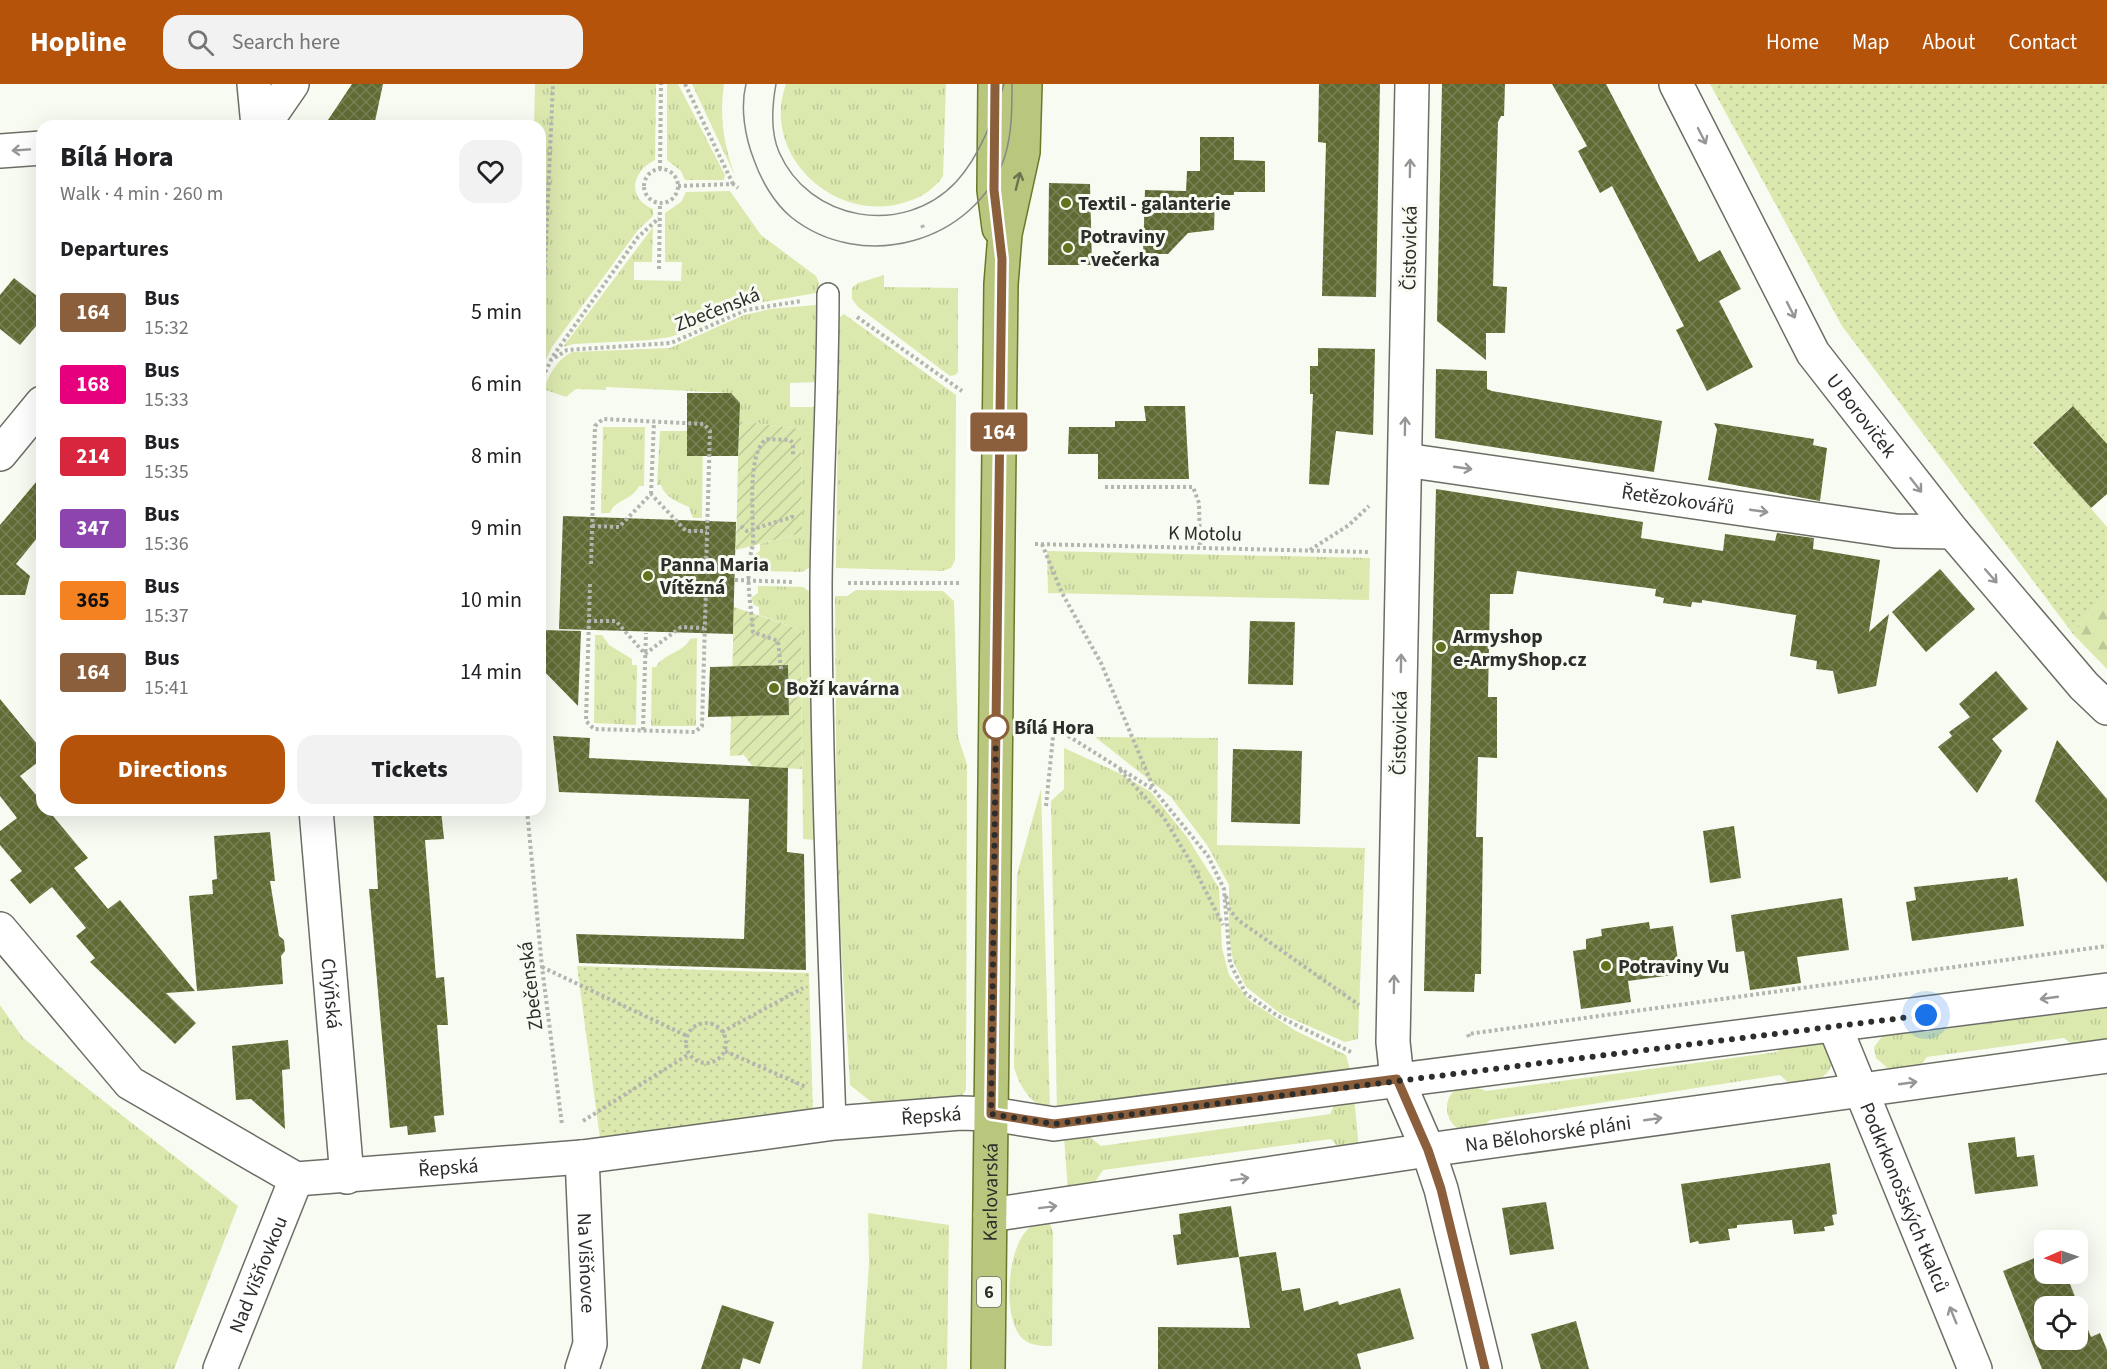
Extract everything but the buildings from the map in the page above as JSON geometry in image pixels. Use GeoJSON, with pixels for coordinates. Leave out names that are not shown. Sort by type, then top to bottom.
{"type":"FeatureCollection","features":[{"type":"Feature","properties":{"kind":"main road","name":"Karlovarská"},"geometry":{"type":"LineString","coordinates":[[995,84],[994,190],[1002,259]]}},
{"type":"Feature","properties":{"kind":"main road","name":"Karlovarská"},"geometry":{"type":"LineString","coordinates":[[988,1369],[1002,259],[1005,234],[1021,168],[1025,84]]}},
{"type":"Feature","properties":{"kind":"street"},"geometry":{"type":"LineString","coordinates":[[254,84],[257,120]]}},
{"type":"Feature","properties":{"kind":"street"},"geometry":{"type":"LineString","coordinates":[[267,120],[292,84]]}},
{"type":"Feature","properties":{"kind":"street","name":"Čistovická"},"geometry":{"type":"LineString","coordinates":[[1412,84],[1393,1042],[1397,1079],[1428,1150],[1441,1189],[1485,1369]]}},
{"type":"Feature","properties":{"kind":"street","name":"U Boroviček"},"geometry":{"type":"LineString","coordinates":[[1676,84],[1813,353],[1953,532],[2084,686],[2107,708]]}},
{"type":"Feature","properties":{"kind":"street"},"geometry":{"type":"LineString","coordinates":[[0,151],[36,148]]}},
{"type":"Feature","properties":{"kind":"street"},"geometry":{"type":"LineString","coordinates":[[0,454],[36,410]]}},
{"type":"Feature","properties":{"kind":"street","name":"Řetězokovářů"},"geometry":{"type":"LineString","coordinates":[[1405,460],[1896,531],[1953,532]]}},
{"type":"Feature","properties":{"kind":"street","name":"Chýňská"},"geometry":{"type":"LineString","coordinates":[[317,816],[347,1177]]}},
{"type":"Feature","properties":{"kind":"street"},"geometry":{"type":"LineString","coordinates":[[0,928],[130,1083],[297,1179]]}},
{"type":"Feature","properties":{"kind":"street"},"geometry":{"type":"LineString","coordinates":[[991,1114],[1054,1124],[1397,1079],[1835,1027],[2107,990]]}},
{"type":"Feature","properties":{"kind":"street","name":"Podkrkonošských tkalců"},"geometry":{"type":"LineString","coordinates":[[1835,1027],[1975,1369]]}},
{"type":"Feature","properties":{"kind":"street","name":"Na Bělohorské pláni"},"geometry":{"type":"LineString","coordinates":[[990,1215],[1428,1150],[2107,1056]]}},
{"type":"Feature","properties":{"kind":"street","name":"Řepská"},"geometry":{"type":"LineString","coordinates":[[297,1179],[347,1177],[571,1158],[834,1111],[991,1114]]}},
{"type":"Feature","properties":{"kind":"street","name":"Na Višňovce"},"geometry":{"type":"LineString","coordinates":[[571,1158],[590,1344],[582,1369]]}},
{"type":"Feature","properties":{"kind":"street","name":"Nad Višňovkou"},"geometry":{"type":"LineString","coordinates":[[219,1369],[297,1179]]}},
{"type":"Feature","properties":{"kind":"lane"},"geometry":{"type":"LineString","coordinates":[[828,294],[828,398],[821,583],[828,975],[834,1111]]}},
{"type":"Feature","properties":{"kind":"path"},"geometry":{"type":"LineString","coordinates":[[546,242],[553,84]]}},
{"type":"Feature","properties":{"kind":"path"},"geometry":{"type":"LineString","coordinates":[[660,169],[661,84]]}},
{"type":"Feature","properties":{"kind":"path"},"geometry":{"type":"LineString","coordinates":[[678,186],[736,186],[685,84]]}},
{"type":"Feature","properties":{"kind":"path"},"geometry":{"type":"LineString","coordinates":[[660,169],[675,176],[678,186],[674,197],[660,203],[648,198],[643,187],[650,172],[660,169]]}},
{"type":"Feature","properties":{"kind":"path"},"geometry":{"type":"LineString","coordinates":[[659,269],[660,203]]}},
{"type":"Feature","properties":{"kind":"path"},"geometry":{"type":"LineString","coordinates":[[546,370],[551,360],[638,237],[659,218]]}},
{"type":"Feature","properties":{"kind":"path"},"geometry":{"type":"LineString","coordinates":[[828,294],[963,392]]}},
{"type":"Feature","properties":{"kind":"path","name":"Zbečenská"},"geometry":{"type":"LineString","coordinates":[[551,360],[576,348],[671,343],[746,310],[820,298],[828,294]]}},
{"type":"Feature","properties":{"kind":"path"},"geometry":{"type":"LineString","coordinates":[[591,564],[595,426],[603,419],[704,424],[710,431],[706,568]]}},
{"type":"Feature","properties":{"kind":"path"},"geometry":{"type":"LineString","coordinates":[[592,526],[619,526],[651,494],[654,422]]}},
{"type":"Feature","properties":{"kind":"path"},"geometry":{"type":"LineString","coordinates":[[782,669],[778,641],[753,632],[748,597],[753,529],[754,467],[760,444],[766,439],[790,440],[793,443],[793,464]]}},
{"type":"Feature","properties":{"kind":"path"},"geometry":{"type":"LineString","coordinates":[[1105,487],[1193,487],[1199,503],[1200,548]]}},
{"type":"Feature","properties":{"kind":"path"},"geometry":{"type":"LineString","coordinates":[[651,494],[686,531],[707,531]]}},
{"type":"Feature","properties":{"kind":"path"},"geometry":{"type":"LineString","coordinates":[[1310,550],[1349,525],[1370,504]]}},
{"type":"Feature","properties":{"kind":"path"},"geometry":{"type":"LineString","coordinates":[[741,526],[743,531],[792,517],[792,507]]}},
{"type":"Feature","properties":{"kind":"path","name":"K Motolu"},"geometry":{"type":"LineString","coordinates":[[1035,544],[1375,552]]}},
{"type":"Feature","properties":{"kind":"path"},"geometry":{"type":"LineString","coordinates":[[1042,544],[1062,593],[1101,663],[1154,790],[1208,856],[1224,889],[1229,909],[1238,920],[1367,1011]]}},
{"type":"Feature","properties":{"kind":"path"},"geometry":{"type":"LineString","coordinates":[[590,584],[586,721],[594,729],[695,732],[702,726],[706,588]]}},
{"type":"Feature","properties":{"kind":"path"},"geometry":{"type":"LineString","coordinates":[[588,621],[616,621],[645,654]]}},
{"type":"Feature","properties":{"kind":"path"},"geometry":{"type":"LineString","coordinates":[[645,654],[681,627],[704,628]]}},
{"type":"Feature","properties":{"kind":"path"},"geometry":{"type":"LineString","coordinates":[[643,730],[646,633]]}},
{"type":"Feature","properties":{"kind":"path"},"geometry":{"type":"LineString","coordinates":[[1046,806],[1054,728],[1154,790]]}},
{"type":"Feature","properties":{"kind":"path"},"geometry":{"type":"LineString","coordinates":[[1116,766],[1164,818],[1194,866],[1225,928]]}},
{"type":"Feature","properties":{"kind":"path","name":"Zbečenská"},"geometry":{"type":"LineString","coordinates":[[528,816],[542,967],[564,1136],[571,1158]]}},
{"type":"Feature","properties":{"kind":"path"},"geometry":{"type":"LineString","coordinates":[[1224,889],[1225,928],[1230,963],[1246,994],[1278,1016],[1351,1052]]}},
{"type":"Feature","properties":{"kind":"path"},"geometry":{"type":"LineString","coordinates":[[1468,1034],[2107,946]]}},
{"type":"Feature","properties":{"kind":"path"},"geometry":{"type":"LineString","coordinates":[[542,967],[687,1036]]}},
{"type":"Feature","properties":{"kind":"path"},"geometry":{"type":"LineString","coordinates":[[723,1032],[828,975]]}},
{"type":"Feature","properties":{"kind":"path"},"geometry":{"type":"LineString","coordinates":[[706,1023],[723,1032],[726,1038],[725,1051],[722,1056],[710,1063],[696,1061],[689,1054],[686,1045],[687,1036],[694,1027],[706,1023]]}},
{"type":"Feature","properties":{"kind":"path"},"geometry":{"type":"LineString","coordinates":[[725,1051],[834,1111]]}},
{"type":"Feature","properties":{"kind":"path"},"geometry":{"type":"LineString","coordinates":[[609,1104],[689,1054]]}},
{"type":"Feature","properties":{"kind":"green space"},"geometry":{"type":"Polygon","coordinates":[[[535,84],[656,84],[655,160],[641,171],[635,184],[639,198],[653,209],[653,216],[638,230],[552,347],[546,360],[546,120],[534,120],[535,84]]]}},
{"type":"Feature","properties":{"kind":"green space"},"geometry":{"type":"Polygon","coordinates":[[[667,84],[678,84],[725,175],[724,180],[685,180],[681,171],[667,160],[667,84]]]}},
{"type":"Feature","properties":{"kind":"green space"},"geometry":{"type":"Polygon","coordinates":[[[692,84],[724,84],[722,108],[724,132],[728,155],[736,178],[692,84]]]}},
{"type":"Feature","properties":{"kind":"green space"},"geometry":{"type":"Polygon","coordinates":[[[786,84],[946,84],[943,176],[940,181],[917,198],[880,207],[854,204],[831,194],[810,179],[794,159],[784,136],[781,111],[786,84]]]}},
{"type":"Feature","properties":{"kind":"green space"},"geometry":{"type":"Polygon","coordinates":[[[1710,84],[2107,84],[2107,448],[2069,483],[2107,527],[2107,592],[2073,634],[1842,326],[1710,84]],[[2072,406],[2032,444],[2044,457],[2084,420],[2072,406]]]}},
{"type":"Feature","properties":{"kind":"green space"},"geometry":{"type":"Polygon","coordinates":[[[730,191],[761,235],[816,276],[819,283],[816,293],[740,306],[691,330],[670,337],[574,344],[563,347],[653,227],[652,262],[634,262],[634,280],[681,281],[682,262],[665,262],[665,213],[681,202],[686,192],[730,191]]]}},
{"type":"Feature","properties":{"kind":"green space"},"geometry":{"type":"Polygon","coordinates":[[[884,275],[884,287],[958,288],[958,372],[955,375],[950,376],[858,307],[852,299],[852,288],[858,283],[884,275]]]}},
{"type":"Feature","properties":{"kind":"green space"},"geometry":{"type":"Polygon","coordinates":[[[816,305],[818,309],[819,382],[790,383],[790,407],[817,407],[812,566],[802,572],[760,571],[752,556],[760,551],[760,544],[802,533],[801,429],[739,421],[731,393],[606,387],[606,390],[576,389],[566,397],[546,390],[546,383],[551,372],[566,355],[572,352],[670,348],[744,315],[770,309],[816,305]]]}},
{"type":"Feature","properties":{"kind":"green space"},"geometry":{"type":"Polygon","coordinates":[[[844,314],[956,395],[955,560],[951,568],[942,571],[836,568],[839,318],[844,314]]]}},
{"type":"Feature","properties":{"kind":"green space"},"geometry":{"type":"Polygon","coordinates":[[[739,421],[801,429],[802,533],[736,550],[739,421]]]}},
{"type":"Feature","properties":{"kind":"green space"},"geometry":{"type":"Polygon","coordinates":[[[603,427],[645,427],[644,486],[639,486],[636,491],[615,505],[610,513],[601,513],[603,427]]]}},
{"type":"Feature","properties":{"kind":"green space"},"geometry":{"type":"Polygon","coordinates":[[[660,431],[703,431],[702,518],[693,518],[689,507],[672,499],[661,485],[657,485],[660,431]]]}},
{"type":"Feature","properties":{"kind":"green space"},"geometry":{"type":"Polygon","coordinates":[[[1047,551],[1370,558],[1369,600],[1048,593],[1047,551]]]}},
{"type":"Feature","properties":{"kind":"green space"},"geometry":{"type":"Polygon","coordinates":[[[758,586],[803,587],[811,593],[815,840],[803,839],[801,630],[759,615],[759,607],[754,605],[751,598],[758,593],[758,586]]]}},
{"type":"Feature","properties":{"kind":"green space"},"geometry":{"type":"Polygon","coordinates":[[[856,590],[943,591],[954,601],[958,737],[967,764],[966,1090],[960,1099],[875,1105],[850,1085],[837,878],[835,596],[847,596],[856,590]]]}},
{"type":"Feature","properties":{"kind":"green space"},"geometry":{"type":"Polygon","coordinates":[[[2107,592],[2107,669],[2073,634],[2107,592]]]}},
{"type":"Feature","properties":{"kind":"green space"},"geometry":{"type":"Polygon","coordinates":[[[734,607],[801,630],[802,769],[753,767],[744,755],[730,756],[734,607]],[[788,665],[755,666],[756,716],[789,715],[788,665]]]}},
{"type":"Feature","properties":{"kind":"green space"},"geometry":{"type":"Polygon","coordinates":[[[595,635],[602,635],[609,645],[632,659],[632,665],[637,665],[636,725],[594,723],[595,635]]]}},
{"type":"Feature","properties":{"kind":"green space"},"geometry":{"type":"Polygon","coordinates":[[[697,638],[696,726],[651,726],[652,667],[656,667],[659,662],[687,644],[690,639],[697,638]]]}},
{"type":"Feature","properties":{"kind":"green space"},"geometry":{"type":"Polygon","coordinates":[[[1095,737],[1218,738],[1217,845],[1365,848],[1358,1039],[1345,1042],[1281,1014],[1246,987],[1233,961],[1229,936],[1229,885],[1207,845],[1171,797],[1095,737]]]}},
{"type":"Feature","properties":{"kind":"green space"},"geometry":{"type":"Polygon","coordinates":[[[1064,748],[1119,773],[1151,792],[1187,837],[1219,888],[1222,948],[1229,975],[1250,1001],[1296,1031],[1346,1055],[1350,1070],[1057,1112],[1051,801],[1064,789],[1064,748]]]}},
{"type":"Feature","properties":{"kind":"green space"},"geometry":{"type":"Polygon","coordinates":[[[1041,789],[1050,1111],[1031,1099],[1019,1082],[1014,1067],[1017,874],[1041,789]]]}},
{"type":"Feature","properties":{"kind":"green space"},"geometry":{"type":"Polygon","coordinates":[[[577,966],[809,973],[813,1115],[600,1138],[577,966]]]}},
{"type":"Feature","properties":{"kind":"green space"},"geometry":{"type":"Polygon","coordinates":[[[2107,998],[2107,1045],[2075,1047],[2064,1038],[1927,1057],[1919,1068],[1892,1072],[1876,1058],[1874,1047],[1887,1030],[1914,1024],[1924,1032],[2062,1013],[2073,1002],[2107,998]]]}},
{"type":"Feature","properties":{"kind":"green space"},"geometry":{"type":"Polygon","coordinates":[[[0,1005],[23,1038],[238,1206],[174,1369],[0,1369],[0,1005]]]}},
{"type":"Feature","properties":{"kind":"green space"},"geometry":{"type":"Polygon","coordinates":[[[1824,1041],[1833,1062],[1830,1069],[1817,1080],[1792,1086],[1780,1075],[1490,1120],[1480,1130],[1470,1131],[1461,1130],[1453,1125],[1447,1108],[1448,1100],[1453,1092],[1461,1088],[1472,1087],[1486,1091],[1777,1052],[1785,1042],[1824,1041]]]}},
{"type":"Feature","properties":{"kind":"green space"},"geometry":{"type":"Polygon","coordinates":[[[1354,1096],[1359,1150],[1344,1154],[1331,1139],[1103,1170],[1091,1188],[1068,1191],[1064,1137],[1084,1132],[1101,1146],[1330,1114],[1338,1097],[1354,1096]]]}},
{"type":"Feature","properties":{"kind":"green space"},"geometry":{"type":"Polygon","coordinates":[[[868,1213],[949,1225],[947,1369],[862,1369],[869,1264],[868,1213]]]}},
{"type":"Feature","properties":{"kind":"green space"},"geometry":{"type":"Polygon","coordinates":[[[1049,1221],[1053,1233],[1052,1346],[1040,1346],[1025,1341],[1016,1328],[1012,1315],[1010,1284],[1015,1252],[1021,1239],[1030,1227],[1049,1221]]]}},
{"type":"Feature","properties":{"kind":"tram line"},"geometry":{"type":"LineString","coordinates":[[746,84],[744,122],[748,142],[760,175],[779,205],[791,217],[819,234],[850,244],[882,246],[914,240],[943,229],[969,210],[990,186],[1005,156],[1009,138],[1012,84]]}},
{"type":"Feature","properties":{"kind":"tram line"},"geometry":{"type":"LineString","coordinates":[[776,84],[773,110],[774,136],[779,152],[793,175],[812,194],[834,207],[859,214],[885,215],[910,211],[934,200],[956,182],[965,172],[979,148],[991,123],[1004,84]]}},
{"type":"Feature","properties":{"kind":"bus line","name":"164"},"geometry":{"type":"LineString","coordinates":[[995,84],[994,190],[1002,259],[991,1114],[1054,1124],[1397,1079],[1428,1150],[1441,1189],[1485,1369]]}},
{"type":"Feature","properties":{"kind":"place","name":"Textil - galanterie"},"geometry":{"type":"Point","coordinates":[1066,203]}},
{"type":"Feature","properties":{"kind":"place","name":"Potraviny - večerka"},"geometry":{"type":"Point","coordinates":[1068,248]}},
{"type":"Feature","properties":{"kind":"place","name":"Panna Maria Vítězná"},"geometry":{"type":"Point","coordinates":[648,576]}},
{"type":"Feature","properties":{"kind":"place","name":"Armyshop e-ArmyShop.cz"},"geometry":{"type":"Point","coordinates":[1441,647]}},
{"type":"Feature","properties":{"kind":"place","name":"Boží kavárna"},"geometry":{"type":"Point","coordinates":[774,688]}},
{"type":"Feature","properties":{"kind":"place","name":"Bílá Hora"},"geometry":{"type":"Point","coordinates":[996,727]}},
{"type":"Feature","properties":{"kind":"place","name":"Potraviny Vu"},"geometry":{"type":"Point","coordinates":[1606,966]}},
{"type":"Feature","properties":{"kind":"route"},"geometry":{"type":"LineString","coordinates":[[996,727],[991,1114],[1054,1124],[1397,1079],[1926,1015]]}}]}
